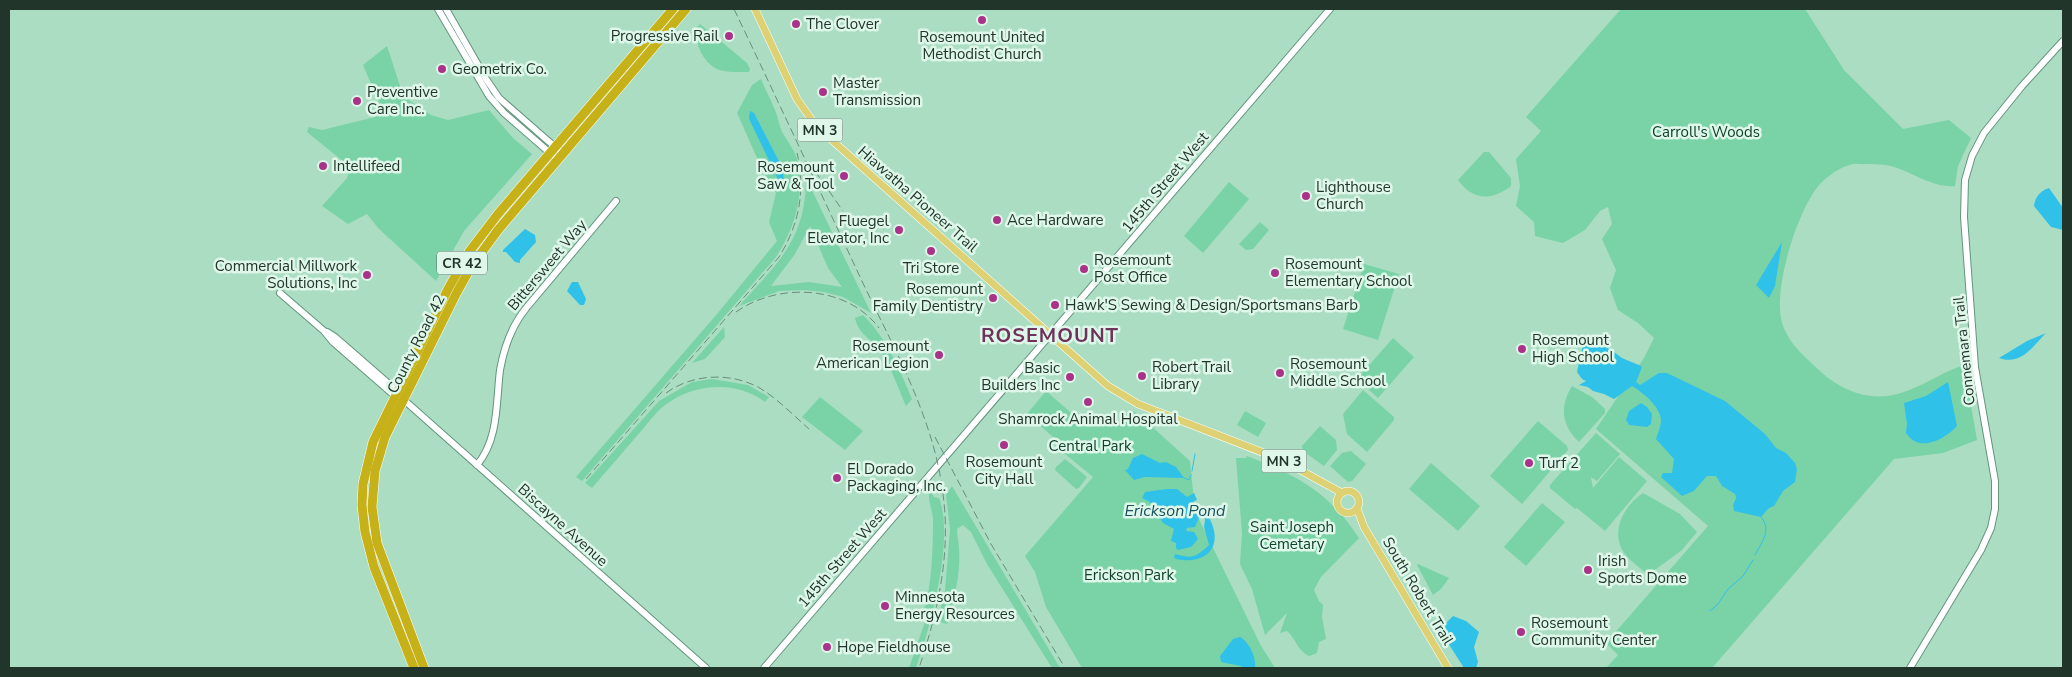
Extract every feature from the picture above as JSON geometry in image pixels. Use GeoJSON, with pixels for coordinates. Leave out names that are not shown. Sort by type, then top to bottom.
{"type":"FeatureCollection","features":[{"type":"Feature","properties":{"kind":"highway","name":"County Road 42"},"geometry":{"type":"LineString","coordinates":[[414,668],[372,559],[365,532],[363,484],[376,435],[448,289],[469,252],[490,223],[673,9]]}},
{"type":"Feature","properties":{"kind":"highway","name":"County Road 42"},"geometry":{"type":"LineString","coordinates":[[424,668],[380,551],[373,516],[374,480],[379,454],[404,400],[474,262],[498,230],[686,9]]}},
{"type":"Feature","properties":{"kind":"main road","name":"MN 3"},"geometry":{"type":"LineString","coordinates":[[755,9],[797,99],[816,126],[1108,386],[1130,400],[1282,460],[1323,483],[1340,496]]}},
{"type":"Feature","properties":{"kind":"main road"},"geometry":{"type":"LineString","coordinates":[[1350,513],[1360,503],[1356,494],[1351,491],[1340,496],[1340,510],[1350,513],[1364,527]]}},
{"type":"Feature","properties":{"kind":"main road"},"geometry":{"type":"LineString","coordinates":[[1357,508],[1364,527]]}},
{"type":"Feature","properties":{"kind":"main road","name":"South Robert Trail"},"geometry":{"type":"LineString","coordinates":[[1364,527],[1448,668]]}},
{"type":"Feature","properties":{"kind":"street"},"geometry":{"type":"LineString","coordinates":[[438,9],[489,96],[504,113],[553,150]]}},
{"type":"Feature","properties":{"kind":"street"},"geometry":{"type":"LineString","coordinates":[[446,9],[499,98],[561,157]]}},
{"type":"Feature","properties":{"kind":"street","name":"145th Street West"},"geometry":{"type":"LineString","coordinates":[[764,668],[1330,9]]}},
{"type":"Feature","properties":{"kind":"street","name":"Connemara Trail"},"geometry":{"type":"LineString","coordinates":[[1910,668],[1982,550],[1991,528],[1995,509],[1995,481],[1975,367],[1964,217],[1965,180],[1972,156],[1984,133],[2022,86],[2063,41]]}},
{"type":"Feature","properties":{"kind":"street","name":"Bittersweet Way"},"geometry":{"type":"LineString","coordinates":[[477,465],[487,451],[492,435],[501,365],[513,328],[526,307],[616,201]]}},
{"type":"Feature","properties":{"kind":"street"},"geometry":{"type":"LineString","coordinates":[[280,293],[324,331],[333,342],[396,393]]}},
{"type":"Feature","properties":{"kind":"street","name":"Biscayne Avenue"},"geometry":{"type":"LineString","coordinates":[[404,400],[706,668]]}},
{"type":"Feature","properties":{"kind":"green space","name":"Carroll's Woods"},"geometry":{"type":"Polygon","coordinates":[[[1621,9],[1805,9],[1844,70],[1903,129],[1949,120],[1971,138],[1958,166],[1955,186],[1939,185],[1894,167],[1876,164],[1851,164],[1835,171],[1823,181],[1808,201],[1787,256],[1780,295],[1780,312],[1786,333],[1804,356],[1835,383],[1860,394],[1887,396],[1898,394],[1964,365],[1977,440],[1943,453],[1894,459],[1712,668],[1606,668],[1618,655],[1606,643],[1708,526],[1596,429],[1644,358],[1654,338],[1638,323],[1618,310],[1610,288],[1616,270],[1602,239],[1612,224],[1608,207],[1600,211],[1585,230],[1563,243],[1535,236],[1534,222],[1516,206],[1520,186],[1516,159],[1541,131],[1526,117],[1621,9]]]}},
{"type":"Feature","properties":{"kind":"green space"},"geometry":{"type":"Polygon","coordinates":[[[700,24],[747,63],[750,69],[749,72],[733,72],[717,69],[712,66],[701,52],[697,40],[696,28],[700,24]]]}},
{"type":"Feature","properties":{"kind":"green space"},"geometry":{"type":"Polygon","coordinates":[[[387,46],[401,89],[410,101],[431,115],[448,120],[489,110],[513,138],[532,154],[464,231],[436,281],[379,229],[367,214],[348,224],[322,206],[347,178],[350,167],[307,132],[309,127],[322,130],[379,116],[381,107],[363,65],[387,46]]]}},
{"type":"Feature","properties":{"kind":"green space"},"geometry":{"type":"Polygon","coordinates":[[[761,79],[775,110],[782,132],[797,159],[800,184],[799,197],[797,210],[788,235],[776,257],[582,481],[576,477],[717,314],[777,241],[769,222],[776,193],[762,169],[737,113],[752,85],[761,79]]]}},
{"type":"Feature","properties":{"kind":"green space"},"geometry":{"type":"Polygon","coordinates":[[[1484,152],[1489,152],[1511,178],[1511,186],[1497,194],[1483,197],[1470,192],[1458,180],[1484,152]]]}},
{"type":"Feature","properties":{"kind":"green space"},"geometry":{"type":"Polygon","coordinates":[[[806,178],[871,313],[843,297],[824,292],[804,290],[779,291],[739,306],[787,249],[801,218],[805,199],[806,178]],[[810,226],[795,254],[771,286],[809,282],[842,287],[828,268],[810,226]]]}},
{"type":"Feature","properties":{"kind":"green space"},"geometry":{"type":"Polygon","coordinates":[[[1229,182],[1249,199],[1203,253],[1184,236],[1229,182]]]}},
{"type":"Feature","properties":{"kind":"green space"},"geometry":{"type":"Polygon","coordinates":[[[1260,222],[1269,230],[1253,249],[1246,250],[1239,244],[1260,222]]]}},
{"type":"Feature","properties":{"kind":"green space"},"geometry":{"type":"Polygon","coordinates":[[[1364,264],[1399,274],[1378,340],[1343,329],[1364,264]]]}},
{"type":"Feature","properties":{"kind":"green space"},"geometry":{"type":"Polygon","coordinates":[[[863,315],[886,344],[897,365],[912,399],[906,406],[885,358],[859,329],[855,318],[863,315]]]}},
{"type":"Feature","properties":{"kind":"green space"},"geometry":{"type":"Polygon","coordinates":[[[724,327],[725,337],[705,359],[692,363],[724,327]]]}},
{"type":"Feature","properties":{"kind":"green space"},"geometry":{"type":"Polygon","coordinates":[[[1393,338],[1414,357],[1378,398],[1357,379],[1393,338]]]}},
{"type":"Feature","properties":{"kind":"green space"},"geometry":{"type":"Polygon","coordinates":[[[712,379],[748,385],[769,397],[765,402],[742,390],[717,387],[691,391],[679,396],[657,412],[592,488],[585,483],[659,401],[692,382],[712,379]]]}},
{"type":"Feature","properties":{"kind":"green space"},"geometry":{"type":"Polygon","coordinates":[[[1572,386],[1592,397],[1605,409],[1605,413],[1579,442],[1573,436],[1564,416],[1565,401],[1572,386]]]}},
{"type":"Feature","properties":{"kind":"green space"},"geometry":{"type":"Polygon","coordinates":[[[1363,390],[1394,417],[1394,420],[1367,452],[1347,434],[1343,414],[1363,390]]]}},
{"type":"Feature","properties":{"kind":"green space","name":"Erickson Park"},"geometry":{"type":"Polygon","coordinates":[[[1046,391],[1084,424],[1106,417],[1120,422],[1131,410],[1137,413],[1190,461],[1195,511],[1260,644],[1275,668],[1082,668],[1046,607],[1035,572],[1025,556],[1093,477],[1059,449],[1062,445],[1027,414],[1046,391]]]}},
{"type":"Feature","properties":{"kind":"green space"},"geometry":{"type":"Polygon","coordinates":[[[820,397],[863,431],[845,450],[802,417],[820,397]]]}},
{"type":"Feature","properties":{"kind":"green space"},"geometry":{"type":"Polygon","coordinates":[[[1245,411],[1266,423],[1258,437],[1237,425],[1245,411]]]}},
{"type":"Feature","properties":{"kind":"green space","name":"Turf 2"},"geometry":{"type":"Polygon","coordinates":[[[1538,421],[1567,446],[1568,450],[1522,504],[1490,476],[1538,421]]]}},
{"type":"Feature","properties":{"kind":"green space"},"geometry":{"type":"Polygon","coordinates":[[[1320,426],[1336,440],[1337,450],[1324,466],[1303,451],[1302,446],[1320,426]]]}},
{"type":"Feature","properties":{"kind":"green space"},"geometry":{"type":"Polygon","coordinates":[[[1596,433],[1620,454],[1597,481],[1591,477],[1593,488],[1619,457],[1647,481],[1605,531],[1550,488],[1550,485],[1596,433]]]}},
{"type":"Feature","properties":{"kind":"green space"},"geometry":{"type":"Polygon","coordinates":[[[1351,451],[1366,464],[1352,481],[1348,482],[1330,466],[1342,453],[1351,451]]]}},
{"type":"Feature","properties":{"kind":"green space","name":"Saint Joseph Cemetary"},"geometry":{"type":"Polygon","coordinates":[[[1247,456],[1297,478],[1310,487],[1336,508],[1359,538],[1321,577],[1314,590],[1323,605],[1322,617],[1326,639],[1319,642],[1317,653],[1309,656],[1301,650],[1287,631],[1280,633],[1287,613],[1265,635],[1252,589],[1240,564],[1242,533],[1236,458],[1246,458],[1247,456]]]}},
{"type":"Feature","properties":{"kind":"green space"},"geometry":{"type":"Polygon","coordinates":[[[1065,459],[1087,477],[1079,488],[1076,489],[1055,470],[1065,459]]]}},
{"type":"Feature","properties":{"kind":"green space"},"geometry":{"type":"Polygon","coordinates":[[[1431,463],[1480,506],[1458,531],[1409,489],[1431,463]]]}},
{"type":"Feature","properties":{"kind":"green space"},"geometry":{"type":"Polygon","coordinates":[[[952,486],[1060,668],[1052,668],[987,564],[971,532],[963,525],[957,529],[959,567],[952,607],[947,624],[937,621],[945,591],[950,529],[946,495],[952,486]]]}},
{"type":"Feature","properties":{"kind":"green space"},"geometry":{"type":"Polygon","coordinates":[[[929,493],[939,498],[943,515],[942,559],[934,607],[922,651],[916,668],[909,668],[926,619],[922,616],[930,582],[933,543],[933,517],[929,493]]]}},
{"type":"Feature","properties":{"kind":"green space"},"geometry":{"type":"Polygon","coordinates":[[[1643,493],[1680,514],[1697,532],[1682,550],[1648,575],[1625,554],[1620,546],[1618,537],[1621,520],[1625,512],[1636,498],[1643,493]]]}},
{"type":"Feature","properties":{"kind":"green space"},"geometry":{"type":"Polygon","coordinates":[[[1542,503],[1565,522],[1526,566],[1504,547],[1542,503]]]}},
{"type":"Feature","properties":{"kind":"green space"},"geometry":{"type":"Polygon","coordinates":[[[1417,565],[1449,578],[1441,589],[1433,595],[1417,565]]]}},
{"type":"Feature","properties":{"kind":"water"},"geometry":{"type":"Polygon","coordinates":[[[750,111],[754,113],[783,169],[784,185],[782,185],[777,177],[751,123],[749,118],[750,111]]]}},
{"type":"Feature","properties":{"kind":"water"},"geometry":{"type":"Polygon","coordinates":[[[2049,188],[2063,208],[2063,230],[2051,227],[2034,206],[2035,200],[2039,195],[2049,188]]]}},
{"type":"Feature","properties":{"kind":"water"},"geometry":{"type":"Polygon","coordinates":[[[525,229],[535,235],[536,242],[520,260],[520,263],[515,262],[503,250],[525,229]]]}},
{"type":"Feature","properties":{"kind":"water"},"geometry":{"type":"Polygon","coordinates":[[[1782,242],[1775,286],[1769,298],[1756,285],[1782,242]]]}},
{"type":"Feature","properties":{"kind":"water"},"geometry":{"type":"Polygon","coordinates":[[[572,282],[578,282],[586,299],[584,305],[580,305],[567,291],[572,282]]]}},
{"type":"Feature","properties":{"kind":"water"},"geometry":{"type":"Polygon","coordinates":[[[2046,333],[2031,349],[2020,357],[2007,360],[1999,358],[2027,341],[2046,333]]]}},
{"type":"Feature","properties":{"kind":"water"},"geometry":{"type":"Polygon","coordinates":[[[1586,342],[1601,345],[1622,358],[1641,366],[1636,382],[1640,385],[1659,373],[1667,373],[1725,401],[1765,434],[1776,448],[1786,453],[1795,463],[1797,469],[1795,482],[1783,491],[1774,506],[1769,508],[1761,517],[1734,511],[1735,494],[1722,486],[1716,476],[1707,476],[1694,491],[1682,496],[1661,477],[1663,473],[1672,473],[1674,459],[1656,439],[1661,420],[1660,415],[1650,400],[1632,386],[1614,399],[1579,385],[1586,381],[1577,372],[1583,344],[1586,342]]]}},
{"type":"Feature","properties":{"kind":"water"},"geometry":{"type":"Polygon","coordinates":[[[1948,382],[1957,426],[1939,440],[1932,442],[1924,443],[1911,439],[1906,433],[1907,424],[1904,403],[1926,396],[1948,382]]]}},
{"type":"Feature","properties":{"kind":"water"},"geometry":{"type":"Polygon","coordinates":[[[1641,403],[1652,414],[1651,424],[1647,427],[1629,425],[1626,420],[1629,411],[1641,403]]]}},
{"type":"Feature","properties":{"kind":"water"},"geometry":{"type":"Polygon","coordinates":[[[1142,454],[1160,463],[1166,462],[1176,467],[1184,478],[1145,477],[1134,480],[1125,470],[1128,469],[1133,458],[1142,454]]]}},
{"type":"Feature","properties":{"kind":"water","name":"Erickson Pond"},"geometry":{"type":"Polygon","coordinates":[[[1177,489],[1187,497],[1194,493],[1197,500],[1190,503],[1199,518],[1195,527],[1187,528],[1186,531],[1194,532],[1198,539],[1191,547],[1178,550],[1176,548],[1176,543],[1171,541],[1174,529],[1163,523],[1150,502],[1142,498],[1145,492],[1177,489]]]}},
{"type":"Feature","properties":{"kind":"water"},"geometry":{"type":"Polygon","coordinates":[[[1206,513],[1215,533],[1211,550],[1198,559],[1176,559],[1174,557],[1175,554],[1186,557],[1194,556],[1209,545],[1204,527],[1206,513]]]}},
{"type":"Feature","properties":{"kind":"water"},"geometry":{"type":"Polygon","coordinates":[[[1453,616],[1466,621],[1479,632],[1474,647],[1478,662],[1476,668],[1464,668],[1443,635],[1441,628],[1453,616]]]}},
{"type":"Feature","properties":{"kind":"water"},"geometry":{"type":"Polygon","coordinates":[[[1240,637],[1252,651],[1255,668],[1243,668],[1221,662],[1220,656],[1233,639],[1240,637]]]}},
{"type":"Feature","properties":{"kind":"waterway"},"geometry":{"type":"LineString","coordinates":[[1192,471],[1195,454]]}},
{"type":"Feature","properties":{"kind":"waterway"},"geometry":{"type":"LineString","coordinates":[[1184,478],[1189,480],[1191,475]]}},
{"type":"Feature","properties":{"kind":"waterway"},"geometry":{"type":"LineString","coordinates":[[1755,555],[1766,531],[1766,526],[1761,517]]}},
{"type":"Feature","properties":{"kind":"waterway"},"geometry":{"type":"LineString","coordinates":[[1710,611],[1718,604],[1728,589],[1743,576],[1753,560]]}},
{"type":"Feature","properties":{"kind":"railway"},"geometry":{"type":"LineString","coordinates":[[734,9],[911,383],[931,438],[943,494],[945,516],[944,560],[937,604],[919,668]]}},
{"type":"Feature","properties":{"kind":"railway"},"geometry":{"type":"LineString","coordinates":[[586,479],[779,257],[792,232],[799,207],[801,180],[797,153]]}},
{"type":"Feature","properties":{"kind":"railway"},"geometry":{"type":"LineString","coordinates":[[815,171],[843,211]]}},
{"type":"Feature","properties":{"kind":"railway"},"geometry":{"type":"LineString","coordinates":[[736,312],[753,302],[772,296],[791,293],[811,293],[831,296],[849,303],[865,314],[879,328]]}},
{"type":"Feature","properties":{"kind":"railway"},"geometry":{"type":"LineString","coordinates":[[666,393],[687,382],[711,377],[723,377],[747,382],[765,391],[809,429]]}},
{"type":"Feature","properties":{"kind":"railway"},"geometry":{"type":"LineString","coordinates":[[935,437],[991,544],[1065,668]]}},
{"type":"Feature","properties":{"kind":"place","name":"Rosemount United Methodist Church"},"geometry":{"type":"Point","coordinates":[982,20]}},
{"type":"Feature","properties":{"kind":"place","name":"The Clover"},"geometry":{"type":"Point","coordinates":[796,24]}},
{"type":"Feature","properties":{"kind":"place","name":"Progressive Rail"},"geometry":{"type":"Point","coordinates":[729,36]}},
{"type":"Feature","properties":{"kind":"place","name":"Geometrix Co."},"geometry":{"type":"Point","coordinates":[442,69]}},
{"type":"Feature","properties":{"kind":"place","name":"Master Transmission"},"geometry":{"type":"Point","coordinates":[823,92]}},
{"type":"Feature","properties":{"kind":"place","name":"Preventive Care Inc."},"geometry":{"type":"Point","coordinates":[357,101]}},
{"type":"Feature","properties":{"kind":"place","name":"Intellifeed"},"geometry":{"type":"Point","coordinates":[323,166]}},
{"type":"Feature","properties":{"kind":"place","name":"Rosemount Saw & Tool"},"geometry":{"type":"Point","coordinates":[844,176]}},
{"type":"Feature","properties":{"kind":"place","name":"Lighthouse Church"},"geometry":{"type":"Point","coordinates":[1306,196]}},
{"type":"Feature","properties":{"kind":"place","name":"Ace Hardware"},"geometry":{"type":"Point","coordinates":[997,220]}},
{"type":"Feature","properties":{"kind":"place","name":"Fluegel Elevator, Inc"},"geometry":{"type":"Point","coordinates":[899,230]}},
{"type":"Feature","properties":{"kind":"place","name":"Tri Store"},"geometry":{"type":"Point","coordinates":[931,251]}},
{"type":"Feature","properties":{"kind":"place","name":"Rosemount Post Office"},"geometry":{"type":"Point","coordinates":[1084,269]}},
{"type":"Feature","properties":{"kind":"place","name":"Rosemount Elementary School"},"geometry":{"type":"Point","coordinates":[1275,273]}},
{"type":"Feature","properties":{"kind":"place","name":"Commercial Millwork Solutions, Inc"},"geometry":{"type":"Point","coordinates":[367,275]}},
{"type":"Feature","properties":{"kind":"place","name":"Rosemount Family Dentistry"},"geometry":{"type":"Point","coordinates":[993,298]}},
{"type":"Feature","properties":{"kind":"place","name":"Hawk'S Sewing & Design/Sportsmans Barb"},"geometry":{"type":"Point","coordinates":[1055,305]}},
{"type":"Feature","properties":{"kind":"place","name":"Rosemount High School"},"geometry":{"type":"Point","coordinates":[1522,349]}},
{"type":"Feature","properties":{"kind":"place","name":"Rosemount American Legion"},"geometry":{"type":"Point","coordinates":[939,355]}},
{"type":"Feature","properties":{"kind":"place","name":"Rosemount Middle School"},"geometry":{"type":"Point","coordinates":[1280,373]}},
{"type":"Feature","properties":{"kind":"place","name":"Robert Trail Library"},"geometry":{"type":"Point","coordinates":[1142,376]}},
{"type":"Feature","properties":{"kind":"place","name":"Basic Builders Inc"},"geometry":{"type":"Point","coordinates":[1070,377]}},
{"type":"Feature","properties":{"kind":"place","name":"Shamrock Animal Hospital"},"geometry":{"type":"Point","coordinates":[1088,402]}},
{"type":"Feature","properties":{"kind":"place","name":"Rosemount City Hall"},"geometry":{"type":"Point","coordinates":[1004,445]}},
{"type":"Feature","properties":{"kind":"place","name":"Turf 2"},"geometry":{"type":"Point","coordinates":[1529,463]}},
{"type":"Feature","properties":{"kind":"place","name":"El Dorado Packaging, Inc."},"geometry":{"type":"Point","coordinates":[837,478]}},
{"type":"Feature","properties":{"kind":"place","name":"Irish Sports Dome"},"geometry":{"type":"Point","coordinates":[1588,570]}},
{"type":"Feature","properties":{"kind":"place","name":"Minnesota Energy Resources"},"geometry":{"type":"Point","coordinates":[885,606]}},
{"type":"Feature","properties":{"kind":"place","name":"Rosemount Community Center"},"geometry":{"type":"Point","coordinates":[1521,632]}},
{"type":"Feature","properties":{"kind":"place","name":"Hope Fieldhouse"},"geometry":{"type":"Point","coordinates":[827,647]}},
{"type":"Feature","properties":{"kind":"district","name":"ROSEMOUNT"},"geometry":{"type":"Point","coordinates":[1050,335]}},
{"type":"Feature","properties":{"kind":"park label","name":"Central Park"},"geometry":{"type":"Point","coordinates":[1090,446]}}]}
